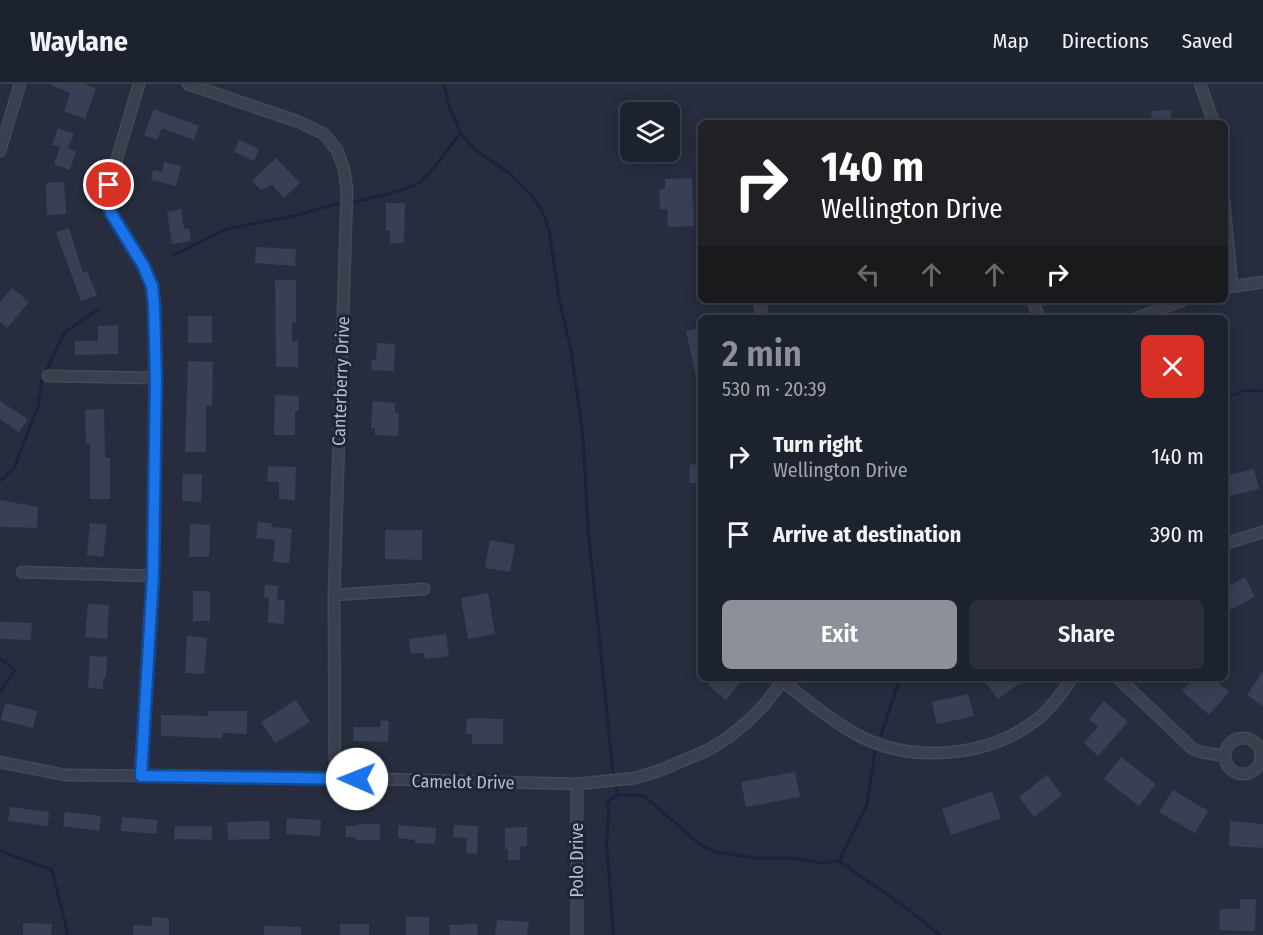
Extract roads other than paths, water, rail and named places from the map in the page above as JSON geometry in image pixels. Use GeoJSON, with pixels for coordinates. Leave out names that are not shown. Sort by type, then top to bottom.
{"type":"FeatureCollection","features":[{"type":"Feature","properties":{"kind":"street"},"geometry":{"type":"LineString","coordinates":[[0,150],[20,84]]}},
{"type":"Feature","properties":{"kind":"street"},"geometry":{"type":"LineString","coordinates":[[139,84],[109,185],[108,201],[111,213],[143,265],[152,286],[154,305],[156,378],[153,576],[141,776]]}},
{"type":"Feature","properties":{"kind":"street","name":"Canterberry Drive"},"geometry":{"type":"LineString","coordinates":[[188,84],[216,89],[324,134],[337,150],[344,169],[347,190],[334,595],[335,778]]}},
{"type":"Feature","properties":{"kind":"street"},"geometry":{"type":"LineString","coordinates":[[1200,84],[1213,120]]}},
{"type":"Feature","properties":{"kind":"street"},"geometry":{"type":"LineString","coordinates":[[1228,287],[1263,282]]}},
{"type":"Feature","properties":{"kind":"street"},"geometry":{"type":"LineString","coordinates":[[1145,315],[1176,303]]}},
{"type":"Feature","properties":{"kind":"street"},"geometry":{"type":"LineString","coordinates":[[48,376],[156,378]]}},
{"type":"Feature","properties":{"kind":"street"},"geometry":{"type":"LineString","coordinates":[[1228,543],[1263,532]]}},
{"type":"Feature","properties":{"kind":"street"},"geometry":{"type":"LineString","coordinates":[[22,572],[153,576]]}},
{"type":"Feature","properties":{"kind":"street"},"geometry":{"type":"LineString","coordinates":[[334,595],[424,589]]}},
{"type":"Feature","properties":{"kind":"street","name":"Camelot Drive"},"geometry":{"type":"LineString","coordinates":[[0,762],[65,775],[578,784],[635,778],[662,770],[708,750],[747,722],[783,681]]}},
{"type":"Feature","properties":{"kind":"street"},"geometry":{"type":"LineString","coordinates":[[785,681],[854,733],[887,747],[918,752],[973,749],[1021,730],[1041,716],[1070,681]]}},
{"type":"Feature","properties":{"kind":"street"},"geometry":{"type":"LineString","coordinates":[[1121,681],[1193,749],[1225,756]]}},
{"type":"Feature","properties":{"kind":"street","name":"Polo Drive"},"geometry":{"type":"LineString","coordinates":[[577,935],[578,784]]}},
{"type":"Feature","properties":{"kind":"waterway"},"geometry":{"type":"LineString","coordinates":[[444,84],[449,107],[461,133],[473,148],[510,174],[529,192],[541,209],[549,229],[559,299],[571,350],[583,437],[588,528],[613,772]]}},
{"type":"Feature","properties":{"kind":"waterway"},"geometry":{"type":"LineString","coordinates":[[354,202],[415,185],[432,170],[461,133]]}},
{"type":"Feature","properties":{"kind":"waterway"},"geometry":{"type":"LineString","coordinates":[[174,255],[226,229],[298,215],[338,203]]}},
{"type":"Feature","properties":{"kind":"waterway"},"geometry":{"type":"LineString","coordinates":[[0,481],[14,468],[38,407],[42,379],[64,333],[99,309]]}},
{"type":"Feature","properties":{"kind":"waterway"},"geometry":{"type":"LineString","coordinates":[[1228,395],[1245,390],[1263,391]]}},
{"type":"Feature","properties":{"kind":"waterway"},"geometry":{"type":"LineString","coordinates":[[0,658],[15,670],[0,692]]}},
{"type":"Feature","properties":{"kind":"waterway"},"geometry":{"type":"LineString","coordinates":[[881,735],[899,681]]}},
{"type":"Feature","properties":{"kind":"waterway"},"geometry":{"type":"LineString","coordinates":[[839,861],[867,805],[875,751]]}},
{"type":"Feature","properties":{"kind":"waterway"},"geometry":{"type":"LineString","coordinates":[[616,788],[618,795]]}},
{"type":"Feature","properties":{"kind":"waterway"},"geometry":{"type":"LineString","coordinates":[[613,935],[607,850],[608,802],[618,795],[644,796],[702,846],[716,852],[756,858],[793,858],[823,863],[839,861]]}},
{"type":"Feature","properties":{"kind":"waterway"},"geometry":{"type":"LineString","coordinates":[[0,851],[52,870],[68,935]]}},
{"type":"Feature","properties":{"kind":"waterway"},"geometry":{"type":"LineString","coordinates":[[839,861],[905,907],[940,935]]}}]}
